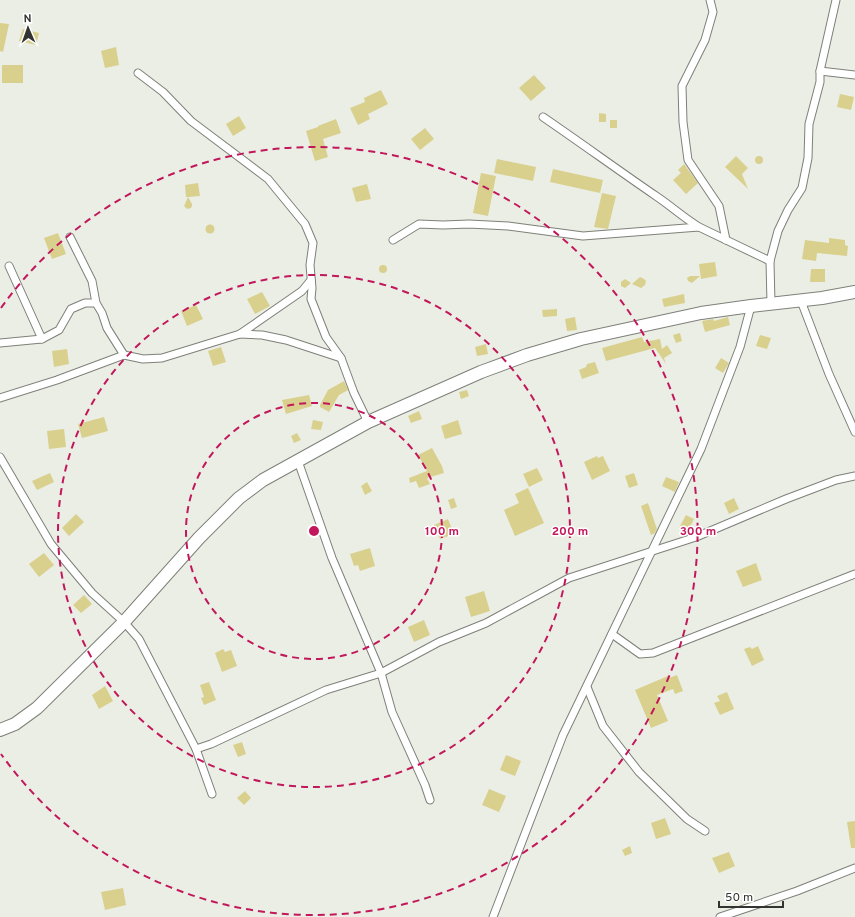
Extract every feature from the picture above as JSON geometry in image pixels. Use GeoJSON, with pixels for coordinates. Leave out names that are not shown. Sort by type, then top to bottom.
{"type":"FeatureCollection","features":[{"type":"Feature","properties":{"kind":"main road"},"geometry":{"type":"LineString","coordinates":[[0,730],[15,724],[37,708],[124,622],[199,538],[239,498],[264,480],[368,422],[480,372],[527,355],[581,339],[701,313],[801,301],[855,292]]}},
{"type":"Feature","properties":{"kind":"street"},"geometry":{"type":"LineString","coordinates":[[710,0],[713,12],[705,40],[682,86],[683,122],[688,160],[719,206],[726,240]]}},
{"type":"Feature","properties":{"kind":"street"},"geometry":{"type":"LineString","coordinates":[[770,304],[770,261],[778,231],[788,210],[802,188],[808,158],[809,124],[820,82],[820,71],[836,0]]}},
{"type":"Feature","properties":{"kind":"street"},"geometry":{"type":"LineString","coordinates":[[820,71],[855,76]]}},
{"type":"Feature","properties":{"kind":"street"},"geometry":{"type":"LineString","coordinates":[[138,73],[163,92],[191,121],[268,179],[305,224],[313,243],[310,265],[311,299],[326,337],[341,358],[354,394],[368,422]]}},
{"type":"Feature","properties":{"kind":"street"},"geometry":{"type":"LineString","coordinates":[[543,117],[699,227],[770,261]]}},
{"type":"Feature","properties":{"kind":"street"},"geometry":{"type":"LineString","coordinates":[[393,240],[419,224],[508,226],[583,236],[699,227]]}},
{"type":"Feature","properties":{"kind":"street"},"geometry":{"type":"LineString","coordinates":[[70,237],[92,281],[96,302],[102,313],[107,328],[124,355]]}},
{"type":"Feature","properties":{"kind":"street"},"geometry":{"type":"LineString","coordinates":[[10,266],[42,339]]}},
{"type":"Feature","properties":{"kind":"street"},"geometry":{"type":"LineString","coordinates":[[0,398],[57,380],[124,355],[143,359],[162,358],[240,334],[302,291],[311,280]]}},
{"type":"Feature","properties":{"kind":"street"},"geometry":{"type":"LineString","coordinates":[[801,301],[855,432]]}},
{"type":"Feature","properties":{"kind":"street"},"geometry":{"type":"LineString","coordinates":[[0,343],[42,339],[60,330],[71,309],[85,303],[96,302]]}},
{"type":"Feature","properties":{"kind":"street"},"geometry":{"type":"LineString","coordinates":[[492,917],[563,735],[701,449],[740,347],[751,306]]}},
{"type":"Feature","properties":{"kind":"street"},"geometry":{"type":"LineString","coordinates":[[240,334],[262,335],[286,340],[341,358]]}},
{"type":"Feature","properties":{"kind":"street"},"geometry":{"type":"LineString","coordinates":[[0,457],[52,544],[92,593],[124,622],[139,639],[196,749],[212,794]]}},
{"type":"Feature","properties":{"kind":"street"},"geometry":{"type":"LineString","coordinates":[[298,461],[332,558],[381,673],[392,712],[425,785],[430,800]]}},
{"type":"Feature","properties":{"kind":"street"},"geometry":{"type":"LineString","coordinates":[[196,749],[211,744],[326,690],[381,673],[438,642],[486,623],[569,578],[696,537],[786,499],[836,480],[855,476]]}},
{"type":"Feature","properties":{"kind":"street"},"geometry":{"type":"LineString","coordinates":[[612,634],[640,654],[654,654],[751,614],[855,574]]}},
{"type":"Feature","properties":{"kind":"street"},"geometry":{"type":"LineString","coordinates":[[587,687],[603,726],[639,772],[688,819],[705,831]]}},
{"type":"Feature","properties":{"kind":"street"},"geometry":{"type":"LineString","coordinates":[[720,917],[797,891],[855,868]]}},
{"type":"Feature","properties":{"kind":"building"},"geometry":{"type":"Polygon","coordinates":[[[0,23],[9,24],[3,52],[0,51],[0,23]]]}},
{"type":"Feature","properties":{"kind":"building"},"geometry":{"type":"Polygon","coordinates":[[[23,29],[39,33],[36,45],[19,41],[23,29]]]}},
{"type":"Feature","properties":{"kind":"building"},"geometry":{"type":"Polygon","coordinates":[[[116,47],[119,65],[105,68],[101,51],[116,47]]]}},
{"type":"Feature","properties":{"kind":"building"},"geometry":{"type":"Polygon","coordinates":[[[2,65],[23,65],[23,83],[2,83],[2,65]]]}},
{"type":"Feature","properties":{"kind":"building"},"geometry":{"type":"Polygon","coordinates":[[[534,75],[546,88],[531,101],[519,88],[534,75]]]}},
{"type":"Feature","properties":{"kind":"building"},"geometry":{"type":"Polygon","coordinates":[[[381,90],[388,104],[368,114],[370,119],[358,125],[350,108],[365,102],[364,98],[381,90]]]}},
{"type":"Feature","properties":{"kind":"building"},"geometry":{"type":"Polygon","coordinates":[[[840,94],[854,97],[851,110],[837,107],[840,94]]]}},
{"type":"Feature","properties":{"kind":"building"},"geometry":{"type":"Polygon","coordinates":[[[599,113],[606,114],[606,122],[599,122],[599,113]]]}},
{"type":"Feature","properties":{"kind":"building"},"geometry":{"type":"Polygon","coordinates":[[[239,116],[246,128],[233,136],[226,124],[239,116]]]}},
{"type":"Feature","properties":{"kind":"building"},"geometry":{"type":"Polygon","coordinates":[[[336,119],[341,133],[323,139],[328,157],[315,161],[306,131],[336,119]]]}},
{"type":"Feature","properties":{"kind":"building"},"geometry":{"type":"Polygon","coordinates":[[[610,120],[617,120],[617,128],[610,128],[610,120]]]}},
{"type":"Feature","properties":{"kind":"building"},"geometry":{"type":"Polygon","coordinates":[[[425,128],[434,139],[420,150],[411,139],[425,128]]]}},
{"type":"Feature","properties":{"kind":"building"},"geometry":{"type":"Polygon","coordinates":[[[736,156],[748,168],[742,174],[748,189],[725,167],[736,156]]]}},
{"type":"Feature","properties":{"kind":"building"},"geometry":{"type":"Polygon","coordinates":[[[757,156],[761,156],[763,160],[761,164],[757,164],[755,162],[755,158],[757,156]]]}},
{"type":"Feature","properties":{"kind":"building"},"geometry":{"type":"Polygon","coordinates":[[[497,159],[536,167],[533,181],[494,173],[497,159]]]}},
{"type":"Feature","properties":{"kind":"building"},"geometry":{"type":"Polygon","coordinates":[[[684,164],[698,183],[686,194],[673,180],[681,173],[678,170],[684,164]]]}},
{"type":"Feature","properties":{"kind":"building"},"geometry":{"type":"Polygon","coordinates":[[[553,169],[603,180],[600,193],[550,182],[553,169]]]}},
{"type":"Feature","properties":{"kind":"building"},"geometry":{"type":"Polygon","coordinates":[[[481,173],[496,176],[488,216],[473,213],[481,173]]]}},
{"type":"Feature","properties":{"kind":"building"},"geometry":{"type":"Polygon","coordinates":[[[198,183],[200,196],[186,197],[185,185],[198,183]]]}},
{"type":"Feature","properties":{"kind":"building"},"geometry":{"type":"Polygon","coordinates":[[[367,184],[371,199],[356,202],[352,188],[367,184]]]}},
{"type":"Feature","properties":{"kind":"building"},"geometry":{"type":"Polygon","coordinates":[[[602,193],[616,196],[608,229],[594,227],[602,193]]]}},
{"type":"Feature","properties":{"kind":"building"},"geometry":{"type":"Polygon","coordinates":[[[188,197],[192,206],[191,208],[187,209],[184,206],[188,197]]]}},
{"type":"Feature","properties":{"kind":"building"},"geometry":{"type":"Polygon","coordinates":[[[208,225],[212,225],[214,229],[212,233],[208,233],[206,231],[206,227],[208,225]]]}},
{"type":"Feature","properties":{"kind":"building"},"geometry":{"type":"Polygon","coordinates":[[[58,233],[66,254],[52,259],[44,238],[58,233]]]}},
{"type":"Feature","properties":{"kind":"building"},"geometry":{"type":"Polygon","coordinates":[[[829,238],[845,240],[845,245],[848,246],[847,256],[817,253],[816,261],[802,259],[805,240],[829,243],[829,238]]]}},
{"type":"Feature","properties":{"kind":"building"},"geometry":{"type":"Polygon","coordinates":[[[715,262],[717,276],[701,279],[699,264],[715,262]]]}},
{"type":"Feature","properties":{"kind":"building"},"geometry":{"type":"Polygon","coordinates":[[[381,265],[385,265],[387,269],[385,273],[381,273],[379,271],[379,267],[381,265]]]}},
{"type":"Feature","properties":{"kind":"building"},"geometry":{"type":"Polygon","coordinates":[[[811,269],[825,269],[825,282],[810,282],[811,269]]]}},
{"type":"Feature","properties":{"kind":"building"},"geometry":{"type":"Polygon","coordinates":[[[690,276],[700,276],[692,283],[688,281],[687,278],[690,276]]]}},
{"type":"Feature","properties":{"kind":"building"},"geometry":{"type":"Polygon","coordinates":[[[640,277],[646,281],[645,285],[641,288],[632,284],[640,277]]]}},
{"type":"Feature","properties":{"kind":"building"},"geometry":{"type":"Polygon","coordinates":[[[625,279],[631,283],[625,288],[621,286],[621,282],[625,279]]]}},
{"type":"Feature","properties":{"kind":"building"},"geometry":{"type":"Polygon","coordinates":[[[262,292],[270,306],[255,314],[247,299],[262,292]]]}},
{"type":"Feature","properties":{"kind":"building"},"geometry":{"type":"Polygon","coordinates":[[[684,294],[685,303],[664,307],[662,299],[684,294]]]}},
{"type":"Feature","properties":{"kind":"building"},"geometry":{"type":"Polygon","coordinates":[[[196,305],[203,319],[187,326],[181,311],[196,305]]]}},
{"type":"Feature","properties":{"kind":"building"},"geometry":{"type":"Polygon","coordinates":[[[557,309],[557,316],[543,317],[542,310],[557,309]]]}},
{"type":"Feature","properties":{"kind":"building"},"geometry":{"type":"Polygon","coordinates":[[[575,317],[577,330],[567,331],[565,319],[575,317]]]}},
{"type":"Feature","properties":{"kind":"building"},"geometry":{"type":"Polygon","coordinates":[[[728,317],[730,325],[705,332],[702,321],[713,319],[714,321],[728,317]]]}},
{"type":"Feature","properties":{"kind":"building"},"geometry":{"type":"Polygon","coordinates":[[[680,333],[682,341],[676,343],[673,335],[680,333]]]}},
{"type":"Feature","properties":{"kind":"building"},"geometry":{"type":"Polygon","coordinates":[[[760,335],[771,338],[767,349],[756,346],[760,335]]]}},
{"type":"Feature","properties":{"kind":"building"},"geometry":{"type":"Polygon","coordinates":[[[642,337],[644,342],[660,339],[662,349],[667,345],[672,353],[664,358],[666,364],[655,348],[606,361],[602,348],[642,337]]]}},
{"type":"Feature","properties":{"kind":"building"},"geometry":{"type":"Polygon","coordinates":[[[486,344],[488,354],[477,356],[475,347],[486,344]]]}},
{"type":"Feature","properties":{"kind":"building"},"geometry":{"type":"Polygon","coordinates":[[[221,347],[226,362],[213,366],[208,351],[221,347]]]}},
{"type":"Feature","properties":{"kind":"building"},"geometry":{"type":"Polygon","coordinates":[[[67,349],[69,364],[54,367],[52,351],[67,349]]]}},
{"type":"Feature","properties":{"kind":"building"},"geometry":{"type":"Polygon","coordinates":[[[721,358],[729,363],[723,373],[715,368],[721,358]]]}},
{"type":"Feature","properties":{"kind":"building"},"geometry":{"type":"Polygon","coordinates":[[[595,362],[599,373],[582,379],[579,370],[586,367],[587,364],[595,362]]]}},
{"type":"Feature","properties":{"kind":"building"},"geometry":{"type":"Polygon","coordinates":[[[344,381],[348,390],[339,395],[329,412],[320,407],[328,390],[344,381]]]}},
{"type":"Feature","properties":{"kind":"building"},"geometry":{"type":"Polygon","coordinates":[[[467,390],[469,396],[461,399],[459,392],[467,390]]]}},
{"type":"Feature","properties":{"kind":"building"},"geometry":{"type":"Polygon","coordinates":[[[309,395],[312,406],[286,414],[282,400],[309,395]]]}},
{"type":"Feature","properties":{"kind":"building"},"geometry":{"type":"Polygon","coordinates":[[[419,411],[422,419],[411,423],[408,416],[419,411]]]}},
{"type":"Feature","properties":{"kind":"building"},"geometry":{"type":"Polygon","coordinates":[[[104,417],[108,431],[82,438],[78,424],[104,417]]]}},
{"type":"Feature","properties":{"kind":"building"},"geometry":{"type":"Polygon","coordinates":[[[313,420],[323,422],[321,430],[311,429],[313,420]]]}},
{"type":"Feature","properties":{"kind":"building"},"geometry":{"type":"Polygon","coordinates":[[[458,420],[462,434],[445,439],[441,426],[458,420]]]}},
{"type":"Feature","properties":{"kind":"building"},"geometry":{"type":"Polygon","coordinates":[[[64,429],[66,447],[49,449],[47,431],[64,429]]]}},
{"type":"Feature","properties":{"kind":"building"},"geometry":{"type":"Polygon","coordinates":[[[297,433],[301,440],[294,443],[291,436],[297,433]]]}},
{"type":"Feature","properties":{"kind":"building"},"geometry":{"type":"Polygon","coordinates":[[[432,448],[442,466],[444,473],[427,478],[430,484],[419,488],[416,481],[410,483],[409,478],[427,471],[418,455],[432,448]]]}},
{"type":"Feature","properties":{"kind":"building"},"geometry":{"type":"Polygon","coordinates":[[[597,456],[598,458],[603,456],[610,471],[592,480],[584,462],[597,456]]]}},
{"type":"Feature","properties":{"kind":"building"},"geometry":{"type":"Polygon","coordinates":[[[537,468],[543,480],[529,487],[523,474],[537,468]]]}},
{"type":"Feature","properties":{"kind":"building"},"geometry":{"type":"Polygon","coordinates":[[[50,473],[54,482],[37,490],[32,481],[50,473]]]}},
{"type":"Feature","properties":{"kind":"building"},"geometry":{"type":"Polygon","coordinates":[[[634,473],[638,485],[629,488],[625,476],[634,473]]]}},
{"type":"Feature","properties":{"kind":"building"},"geometry":{"type":"Polygon","coordinates":[[[666,477],[679,482],[675,492],[662,486],[666,477]]]}},
{"type":"Feature","properties":{"kind":"building"},"geometry":{"type":"Polygon","coordinates":[[[367,482],[372,491],[365,495],[361,486],[367,482]]]}},
{"type":"Feature","properties":{"kind":"building"},"geometry":{"type":"Polygon","coordinates":[[[528,488],[544,523],[515,536],[504,510],[519,503],[515,494],[528,488]]]}},
{"type":"Feature","properties":{"kind":"building"},"geometry":{"type":"Polygon","coordinates":[[[454,498],[457,507],[451,509],[448,500],[454,498]]]}},
{"type":"Feature","properties":{"kind":"building"},"geometry":{"type":"Polygon","coordinates":[[[734,498],[739,509],[729,514],[724,503],[734,498]]]}},
{"type":"Feature","properties":{"kind":"building"},"geometry":{"type":"Polygon","coordinates":[[[648,503],[657,529],[655,533],[651,535],[641,506],[648,503]]]}},
{"type":"Feature","properties":{"kind":"building"},"geometry":{"type":"Polygon","coordinates":[[[76,514],[84,522],[69,536],[62,528],[76,514]]]}},
{"type":"Feature","properties":{"kind":"building"},"geometry":{"type":"Polygon","coordinates":[[[686,515],[694,519],[687,533],[679,528],[686,515]]]}},
{"type":"Feature","properties":{"kind":"building"},"geometry":{"type":"Polygon","coordinates":[[[448,519],[454,534],[440,539],[434,525],[448,519]]]}},
{"type":"Feature","properties":{"kind":"building"},"geometry":{"type":"Polygon","coordinates":[[[370,548],[375,566],[360,571],[358,565],[354,566],[350,554],[370,548]]]}},
{"type":"Feature","properties":{"kind":"building"},"geometry":{"type":"Polygon","coordinates":[[[44,553],[54,565],[39,577],[29,564],[44,553]]]}},
{"type":"Feature","properties":{"kind":"building"},"geometry":{"type":"Polygon","coordinates":[[[756,563],[762,580],[743,587],[736,571],[756,563]]]}},
{"type":"Feature","properties":{"kind":"building"},"geometry":{"type":"Polygon","coordinates":[[[484,591],[490,611],[471,617],[465,597],[484,591]]]}},
{"type":"Feature","properties":{"kind":"building"},"geometry":{"type":"Polygon","coordinates":[[[84,595],[92,604],[81,613],[73,605],[84,595]]]}},
{"type":"Feature","properties":{"kind":"building"},"geometry":{"type":"Polygon","coordinates":[[[424,620],[430,635],[414,642],[408,627],[424,620]]]}},
{"type":"Feature","properties":{"kind":"building"},"geometry":{"type":"Polygon","coordinates":[[[758,646],[764,660],[752,666],[744,649],[750,647],[752,649],[758,646]]]}},
{"type":"Feature","properties":{"kind":"building"},"geometry":{"type":"Polygon","coordinates":[[[223,649],[225,652],[231,650],[237,666],[222,672],[215,653],[223,649]]]}},
{"type":"Feature","properties":{"kind":"building"},"geometry":{"type":"Polygon","coordinates":[[[677,675],[683,691],[675,694],[673,689],[657,695],[668,721],[651,728],[635,690],[668,676],[669,678],[677,675]]]}},
{"type":"Feature","properties":{"kind":"building"},"geometry":{"type":"Polygon","coordinates":[[[209,682],[216,700],[204,705],[201,698],[204,697],[200,685],[209,682]]]}},
{"type":"Feature","properties":{"kind":"building"},"geometry":{"type":"Polygon","coordinates":[[[105,686],[113,701],[99,709],[92,695],[105,686]]]}},
{"type":"Feature","properties":{"kind":"building"},"geometry":{"type":"Polygon","coordinates":[[[727,692],[734,709],[720,715],[714,703],[720,701],[717,696],[727,692]]]}},
{"type":"Feature","properties":{"kind":"building"},"geometry":{"type":"Polygon","coordinates":[[[242,742],[246,754],[238,757],[233,745],[242,742]]]}},
{"type":"Feature","properties":{"kind":"building"},"geometry":{"type":"Polygon","coordinates":[[[506,755],[521,761],[515,776],[500,770],[506,755]]]}},
{"type":"Feature","properties":{"kind":"building"},"geometry":{"type":"Polygon","coordinates":[[[489,789],[506,796],[499,812],[482,805],[489,789]]]}},
{"type":"Feature","properties":{"kind":"building"},"geometry":{"type":"Polygon","coordinates":[[[245,791],[251,798],[244,805],[237,798],[245,791]]]}},
{"type":"Feature","properties":{"kind":"building"},"geometry":{"type":"Polygon","coordinates":[[[665,818],[671,834],[656,839],[651,823],[665,818]]]}},
{"type":"Feature","properties":{"kind":"building"},"geometry":{"type":"Polygon","coordinates":[[[855,821],[855,848],[851,848],[847,822],[855,821]]]}},
{"type":"Feature","properties":{"kind":"building"},"geometry":{"type":"Polygon","coordinates":[[[630,846],[632,853],[625,856],[622,850],[630,846]]]}},
{"type":"Feature","properties":{"kind":"building"},"geometry":{"type":"Polygon","coordinates":[[[729,852],[735,866],[719,873],[712,858],[729,852]]]}},
{"type":"Feature","properties":{"kind":"building"},"geometry":{"type":"Polygon","coordinates":[[[123,888],[126,905],[105,910],[101,892],[123,888]]]}}]}
